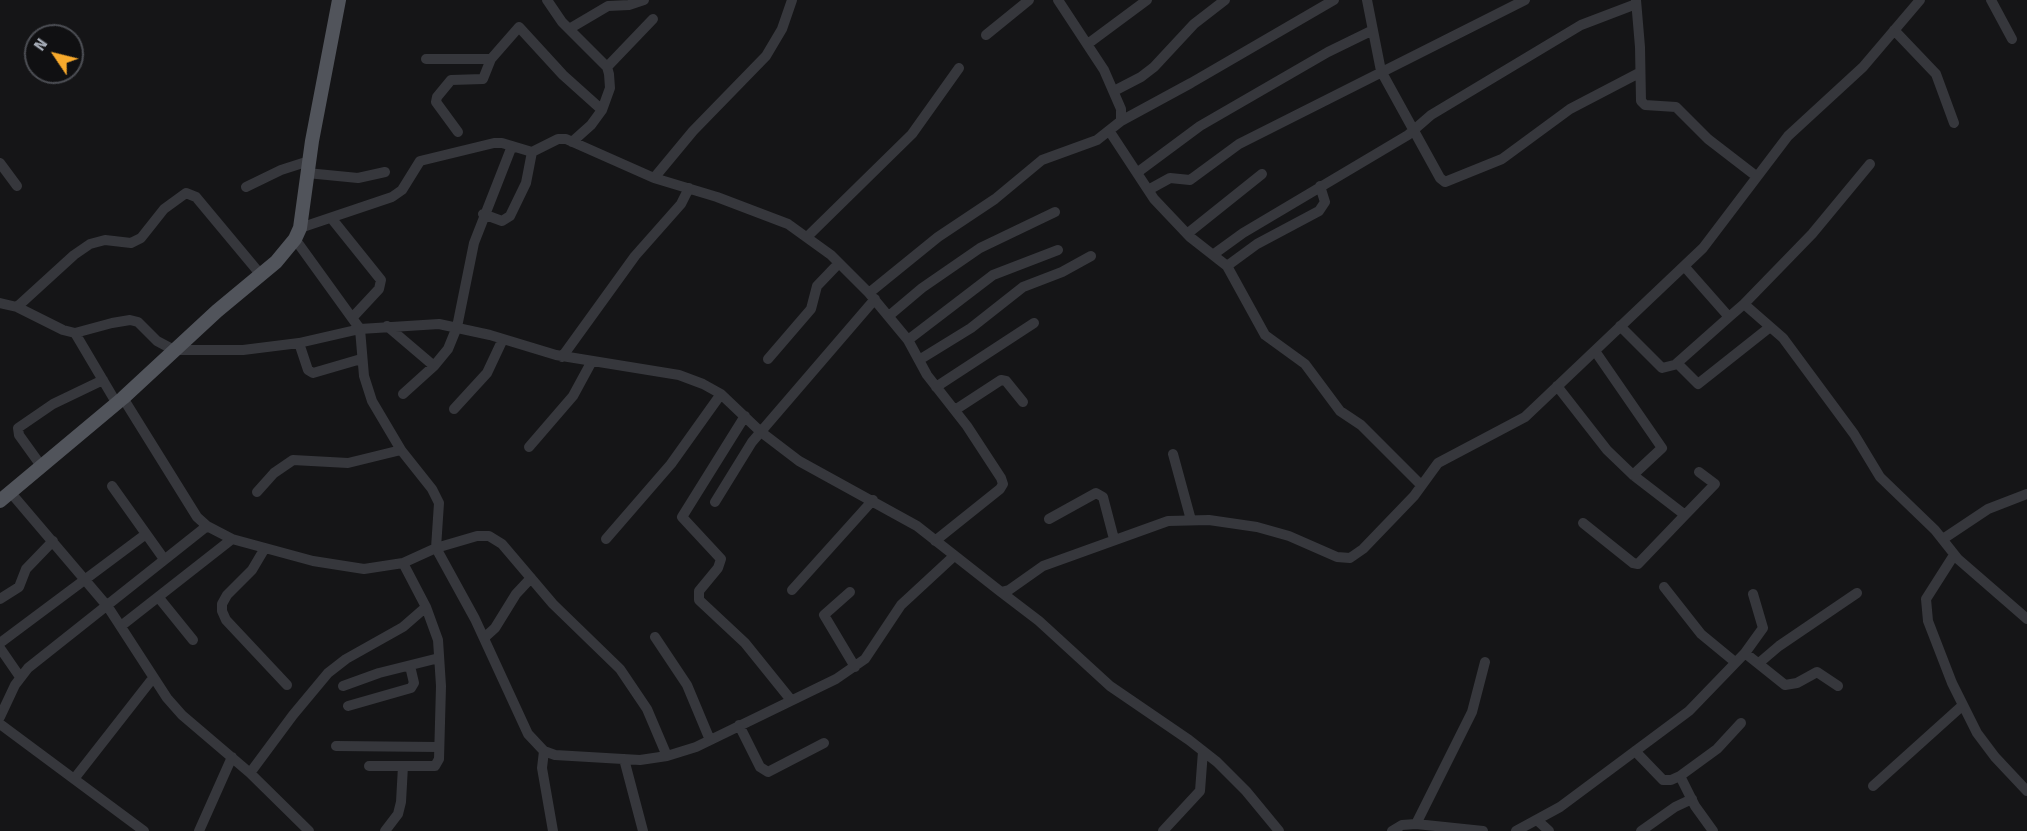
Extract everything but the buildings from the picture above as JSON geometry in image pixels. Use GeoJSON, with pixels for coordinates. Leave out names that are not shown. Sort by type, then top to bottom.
{"type":"FeatureCollection","features":[{"type":"Feature","properties":{"kind":"main road"},"geometry":{"type":"LineString","coordinates":[[6,497],[120,401],[174,350],[276,262],[298,233],[339,0]]}},
{"type":"Feature","properties":{"kind":"street"},"geometry":{"type":"LineString","coordinates":[[547,0],[569,29],[607,67],[610,88],[602,110],[591,125],[572,142]]}},
{"type":"Feature","properties":{"kind":"street"},"geometry":{"type":"LineString","coordinates":[[569,29],[608,6],[629,5],[644,0]]}},
{"type":"Feature","properties":{"kind":"street"},"geometry":{"type":"LineString","coordinates":[[654,178],[693,131],[766,56],[782,29],[792,0]]}},
{"type":"Feature","properties":{"kind":"street"},"geometry":{"type":"LineString","coordinates":[[986,35],[1029,0]]}},
{"type":"Feature","properties":{"kind":"street"},"geometry":{"type":"LineString","coordinates":[[1058,0],[1089,43],[1114,91],[1121,109],[1121,121]]}},
{"type":"Feature","properties":{"kind":"street"},"geometry":{"type":"LineString","coordinates":[[1089,43],[1147,0]]}},
{"type":"Feature","properties":{"kind":"street"},"geometry":{"type":"LineString","coordinates":[[1114,91],[1154,67],[1194,24],[1225,0]]}},
{"type":"Feature","properties":{"kind":"street"},"geometry":{"type":"LineString","coordinates":[[715,502],[761,432],[872,296],[938,237],[995,199],[1038,163],[1097,140],[1121,121],[1191,84],[1334,0]]}},
{"type":"Feature","properties":{"kind":"street"},"geometry":{"type":"LineString","coordinates":[[1367,0],[1371,31],[1381,71],[1440,178],[1448,181],[1502,159],[1570,109],[1639,73]]}},
{"type":"Feature","properties":{"kind":"street"},"geometry":{"type":"LineString","coordinates":[[1150,189],[1170,178],[1190,180],[1239,144],[1525,0]]}},
{"type":"Feature","properties":{"kind":"street"},"geometry":{"type":"LineString","coordinates":[[1001,592],[1009,590],[1042,566],[1114,538],[1168,521],[1191,520],[1257,527],[1289,536],[1336,557],[1350,558],[1363,549],[1438,463],[1514,425],[1684,266],[1718,230],[1756,176],[1802,120],[1863,67],[1920,0]]}},
{"type":"Feature","properties":{"kind":"street"},"geometry":{"type":"LineString","coordinates":[[1991,0],[2012,39]]}},
{"type":"Feature","properties":{"kind":"street"},"geometry":{"type":"LineString","coordinates":[[1214,254],[1243,233],[1413,131],[1431,115],[1590,20],[1636,2],[1640,47],[1639,96],[1645,105],[1676,107],[1708,139],[1756,176]]}},
{"type":"Feature","properties":{"kind":"street"},"geometry":{"type":"LineString","coordinates":[[607,67],[653,19]]}},
{"type":"Feature","properties":{"kind":"street"},"geometry":{"type":"LineString","coordinates":[[458,132],[436,102],[436,97],[451,80],[483,79],[491,59],[519,27],[563,75],[602,110]]}},
{"type":"Feature","properties":{"kind":"street"},"geometry":{"type":"LineString","coordinates":[[1894,30],[1936,75],[1954,123]]}},
{"type":"Feature","properties":{"kind":"street"},"geometry":{"type":"LineString","coordinates":[[1138,172],[1200,126],[1328,52],[1371,31]]}},
{"type":"Feature","properties":{"kind":"street"},"geometry":{"type":"LineString","coordinates":[[426,59],[491,59]]}},
{"type":"Feature","properties":{"kind":"street"},"geometry":{"type":"LineString","coordinates":[[808,236],[898,150],[959,68]]}},
{"type":"Feature","properties":{"kind":"street"},"geometry":{"type":"LineString","coordinates":[[1110,132],[1150,189],[1151,196],[1187,234],[1227,266],[1265,335],[1305,364],[1340,411],[1361,425],[1421,485]]}},
{"type":"Feature","properties":{"kind":"street"},"geometry":{"type":"LineString","coordinates":[[935,541],[1003,484],[890,315],[839,262],[808,236],[760,213],[654,178],[572,142],[558,139],[532,152],[494,143],[420,160],[397,193],[298,233],[360,329],[361,359],[372,401],[401,450],[432,489],[439,503],[436,548],[484,638],[528,734],[544,751],[555,755],[624,759],[667,756],[710,740],[855,667],[875,647],[901,605],[954,556]]}},
{"type":"Feature","properties":{"kind":"street"},"geometry":{"type":"LineString","coordinates":[[403,394],[434,366],[448,348],[457,327],[471,252],[483,214],[512,146]]}},
{"type":"Feature","properties":{"kind":"street"},"geometry":{"type":"LineString","coordinates":[[483,214],[502,220],[510,216],[526,183],[532,152]]}},
{"type":"Feature","properties":{"kind":"street"},"geometry":{"type":"LineString","coordinates":[[0,163],[17,186]]}},
{"type":"Feature","properties":{"kind":"street"},"geometry":{"type":"LineString","coordinates":[[1620,326],[1662,368],[1676,364],[1744,304],[1812,234],[1870,164]]}},
{"type":"Feature","properties":{"kind":"street"},"geometry":{"type":"LineString","coordinates":[[246,187],[281,170],[308,167],[358,178],[385,172]]}},
{"type":"Feature","properties":{"kind":"street"},"geometry":{"type":"LineString","coordinates":[[1187,234],[1262,174]]}},
{"type":"Feature","properties":{"kind":"street"},"geometry":{"type":"LineString","coordinates":[[1227,266],[1257,244],[1319,211],[1325,202],[1320,186]]}},
{"type":"Feature","properties":{"kind":"street"},"geometry":{"type":"LineString","coordinates":[[562,357],[635,256],[681,204],[689,188]]}},
{"type":"Feature","properties":{"kind":"street"},"geometry":{"type":"LineString","coordinates":[[17,307],[74,255],[90,244],[105,240],[131,243],[141,238],[164,209],[186,193],[196,197],[261,275]]}},
{"type":"Feature","properties":{"kind":"street"},"geometry":{"type":"LineString","coordinates":[[890,315],[922,288],[980,248],[1055,212]]}},
{"type":"Feature","properties":{"kind":"street"},"geometry":{"type":"LineString","coordinates":[[332,219],[381,280],[379,289],[352,318]]}},
{"type":"Feature","properties":{"kind":"street"},"geometry":{"type":"LineString","coordinates":[[908,340],[993,275],[1058,250]]}},
{"type":"Feature","properties":{"kind":"street"},"geometry":{"type":"LineString","coordinates":[[919,360],[971,328],[1023,286],[1062,272],[1091,256]]}},
{"type":"Feature","properties":{"kind":"street"},"geometry":{"type":"LineString","coordinates":[[768,359],[811,309],[817,286],[839,262]]}},
{"type":"Feature","properties":{"kind":"street"},"geometry":{"type":"LineString","coordinates":[[1684,266],[1729,317]]}},
{"type":"Feature","properties":{"kind":"street"},"geometry":{"type":"LineString","coordinates":[[0,303],[17,307],[63,330],[75,333],[130,320],[138,322],[157,341],[174,350],[232,351],[299,343],[360,329],[419,323],[457,327],[562,357],[679,375],[703,384],[720,394],[761,432],[799,461],[917,526],[1039,621],[1110,686],[1203,751],[1246,792],[1279,831]]}},
{"type":"Feature","properties":{"kind":"street"},"geometry":{"type":"LineString","coordinates":[[1744,304],[1792,349],[1854,434],[1880,477],[1943,539],[1954,555],[2027,620]]}},
{"type":"Feature","properties":{"kind":"street"},"geometry":{"type":"LineString","coordinates":[[936,387],[1034,323]]}},
{"type":"Feature","properties":{"kind":"street"},"geometry":{"type":"LineString","coordinates":[[387,326],[434,366]]}},
{"type":"Feature","properties":{"kind":"street"},"geometry":{"type":"LineString","coordinates":[[1676,364],[1700,383],[1770,327]]}},
{"type":"Feature","properties":{"kind":"street"},"geometry":{"type":"LineString","coordinates":[[75,333],[103,380],[120,401],[185,499],[207,526],[232,539],[265,548],[345,567],[364,568],[403,563],[436,548],[477,536],[489,536],[502,544],[553,603],[620,669],[647,709],[667,756]]}},
{"type":"Feature","properties":{"kind":"street"},"geometry":{"type":"LineString","coordinates":[[454,409],[487,373],[503,339]]}},
{"type":"Feature","properties":{"kind":"street"},"geometry":{"type":"LineString","coordinates":[[299,343],[308,370],[313,373],[361,359]]}},
{"type":"Feature","properties":{"kind":"street"},"geometry":{"type":"LineString","coordinates":[[1594,351],[1661,446],[1660,452],[1634,475]]}},
{"type":"Feature","properties":{"kind":"street"},"geometry":{"type":"LineString","coordinates":[[529,447],[573,396],[592,361]]}},
{"type":"Feature","properties":{"kind":"street"},"geometry":{"type":"LineString","coordinates":[[42,467],[19,435],[18,428],[53,404],[103,380]]}},
{"type":"Feature","properties":{"kind":"street"},"geometry":{"type":"LineString","coordinates":[[955,410],[1001,380],[1006,381],[1023,402]]}},
{"type":"Feature","properties":{"kind":"street"},"geometry":{"type":"LineString","coordinates":[[1557,386],[1607,450],[1634,475],[1685,515]]}},
{"type":"Feature","properties":{"kind":"street"},"geometry":{"type":"LineString","coordinates":[[606,539],[671,464],[720,394]]}},
{"type":"Feature","properties":{"kind":"street"},"geometry":{"type":"LineString","coordinates":[[745,416],[682,517],[721,559],[718,568],[699,591],[699,600],[746,643],[791,700]]}},
{"type":"Feature","properties":{"kind":"street"},"geometry":{"type":"LineString","coordinates":[[257,492],[274,472],[293,460],[348,463],[401,450]]}},
{"type":"Feature","properties":{"kind":"street"},"geometry":{"type":"LineString","coordinates":[[1173,454],[1191,520]]}},
{"type":"Feature","properties":{"kind":"street"},"geometry":{"type":"LineString","coordinates":[[1583,523],[1632,563],[1638,564],[1716,484],[1699,472]]}},
{"type":"Feature","properties":{"kind":"street"},"geometry":{"type":"LineString","coordinates":[[112,486],[164,559]]}},
{"type":"Feature","properties":{"kind":"street"},"geometry":{"type":"LineString","coordinates":[[1049,519],[1096,493],[1103,497],[1114,538]]}},
{"type":"Feature","properties":{"kind":"street"},"geometry":{"type":"LineString","coordinates":[[1943,539],[1988,509],[2027,494]]}},
{"type":"Feature","properties":{"kind":"street"},"geometry":{"type":"LineString","coordinates":[[6,497],[53,541],[108,607],[153,678],[182,716],[250,773],[309,831]]}},
{"type":"Feature","properties":{"kind":"street"},"geometry":{"type":"LineString","coordinates":[[792,590],[873,500]]}},
{"type":"Feature","properties":{"kind":"street"},"geometry":{"type":"LineString","coordinates":[[0,717],[5,694],[20,677],[207,526]]}},
{"type":"Feature","properties":{"kind":"street"},"geometry":{"type":"LineString","coordinates":[[0,643],[87,581],[147,534]]}},
{"type":"Feature","properties":{"kind":"street"},"geometry":{"type":"LineString","coordinates":[[121,626],[232,539]]}},
{"type":"Feature","properties":{"kind":"street"},"geometry":{"type":"LineString","coordinates":[[0,599],[19,587],[26,569],[53,541]]}},
{"type":"Feature","properties":{"kind":"street"},"geometry":{"type":"LineString","coordinates":[[265,548],[252,570],[227,595],[222,604],[222,611],[226,620],[287,685]]}},
{"type":"Feature","properties":{"kind":"street"},"geometry":{"type":"LineString","coordinates":[[1954,555],[1929,592],[1924,606],[1932,633],[1963,705],[1985,744],[2027,791]]}},
{"type":"Feature","properties":{"kind":"street"},"geometry":{"type":"LineString","coordinates":[[369,766],[435,766],[439,759],[440,658],[438,640],[426,607],[403,563]]}},
{"type":"Feature","properties":{"kind":"street"},"geometry":{"type":"LineString","coordinates":[[484,638],[495,628],[516,594],[531,578]]}},
{"type":"Feature","properties":{"kind":"street"},"geometry":{"type":"LineString","coordinates":[[1664,586],[1701,634],[1735,662]]}},
{"type":"Feature","properties":{"kind":"street"},"geometry":{"type":"LineString","coordinates":[[850,592],[824,615],[855,667]]}},
{"type":"Feature","properties":{"kind":"street"},"geometry":{"type":"LineString","coordinates":[[1759,663],[1779,646],[1857,592]]}},
{"type":"Feature","properties":{"kind":"street"},"geometry":{"type":"LineString","coordinates":[[1516,831],[1560,807],[1698,703],[1745,653],[1764,625],[1753,594]]}},
{"type":"Feature","properties":{"kind":"street"},"geometry":{"type":"LineString","coordinates":[[159,598],[193,640]]}},
{"type":"Feature","properties":{"kind":"street"},"geometry":{"type":"LineString","coordinates":[[250,773],[293,714],[328,673],[346,659],[403,627],[426,607]]}},
{"type":"Feature","properties":{"kind":"street"},"geometry":{"type":"LineString","coordinates":[[655,637],[687,685],[710,740]]}},
{"type":"Feature","properties":{"kind":"street"},"geometry":{"type":"LineString","coordinates":[[0,648],[20,677]]}},
{"type":"Feature","properties":{"kind":"street"},"geometry":{"type":"LineString","coordinates":[[1745,653],[1785,684],[1797,683],[1817,672],[1838,686]]}},
{"type":"Feature","properties":{"kind":"street"},"geometry":{"type":"LineString","coordinates":[[343,686],[440,658]]}},
{"type":"Feature","properties":{"kind":"street"},"geometry":{"type":"LineString","coordinates":[[1416,824],[1472,712],[1485,662]]}},
{"type":"Feature","properties":{"kind":"street"},"geometry":{"type":"LineString","coordinates":[[348,705],[411,688],[414,683],[410,666]]}},
{"type":"Feature","properties":{"kind":"street"},"geometry":{"type":"LineString","coordinates":[[74,779],[153,678]]}},
{"type":"Feature","properties":{"kind":"street"},"geometry":{"type":"LineString","coordinates":[[1873,786],[1963,705]]}},
{"type":"Feature","properties":{"kind":"street"},"geometry":{"type":"LineString","coordinates":[[1635,751],[1663,780],[1671,780],[1680,776],[1723,744],[1742,723]]}},
{"type":"Feature","properties":{"kind":"street"},"geometry":{"type":"LineString","coordinates":[[0,724],[144,831]]}},
{"type":"Feature","properties":{"kind":"street"},"geometry":{"type":"LineString","coordinates":[[739,725],[760,766],[768,772],[824,743]]}},
{"type":"Feature","properties":{"kind":"street"},"geometry":{"type":"LineString","coordinates":[[336,746],[438,747]]}},
{"type":"Feature","properties":{"kind":"street"},"geometry":{"type":"LineString","coordinates":[[544,751],[542,768],[554,831]]}},
{"type":"Feature","properties":{"kind":"street"},"geometry":{"type":"LineString","coordinates":[[1163,831],[1200,791],[1203,751]]}},
{"type":"Feature","properties":{"kind":"street"},"geometry":{"type":"LineString","coordinates":[[199,831],[232,757]]}},
{"type":"Feature","properties":{"kind":"street"},"geometry":{"type":"LineString","coordinates":[[624,759],[643,831]]}},
{"type":"Feature","properties":{"kind":"street"},"geometry":{"type":"LineString","coordinates":[[385,831],[398,814],[403,766]]}},
{"type":"Feature","properties":{"kind":"street"},"geometry":{"type":"LineString","coordinates":[[1680,776],[1692,800],[1713,831]]}},
{"type":"Feature","properties":{"kind":"street"},"geometry":{"type":"LineString","coordinates":[[1641,831],[1675,807],[1692,800]]}},
{"type":"Feature","properties":{"kind":"street"},"geometry":{"type":"LineString","coordinates":[[1537,820],[1549,831]]}},
{"type":"Feature","properties":{"kind":"street"},"geometry":{"type":"LineString","coordinates":[[1392,831],[1402,825],[1416,824],[1483,831]]}}]}
